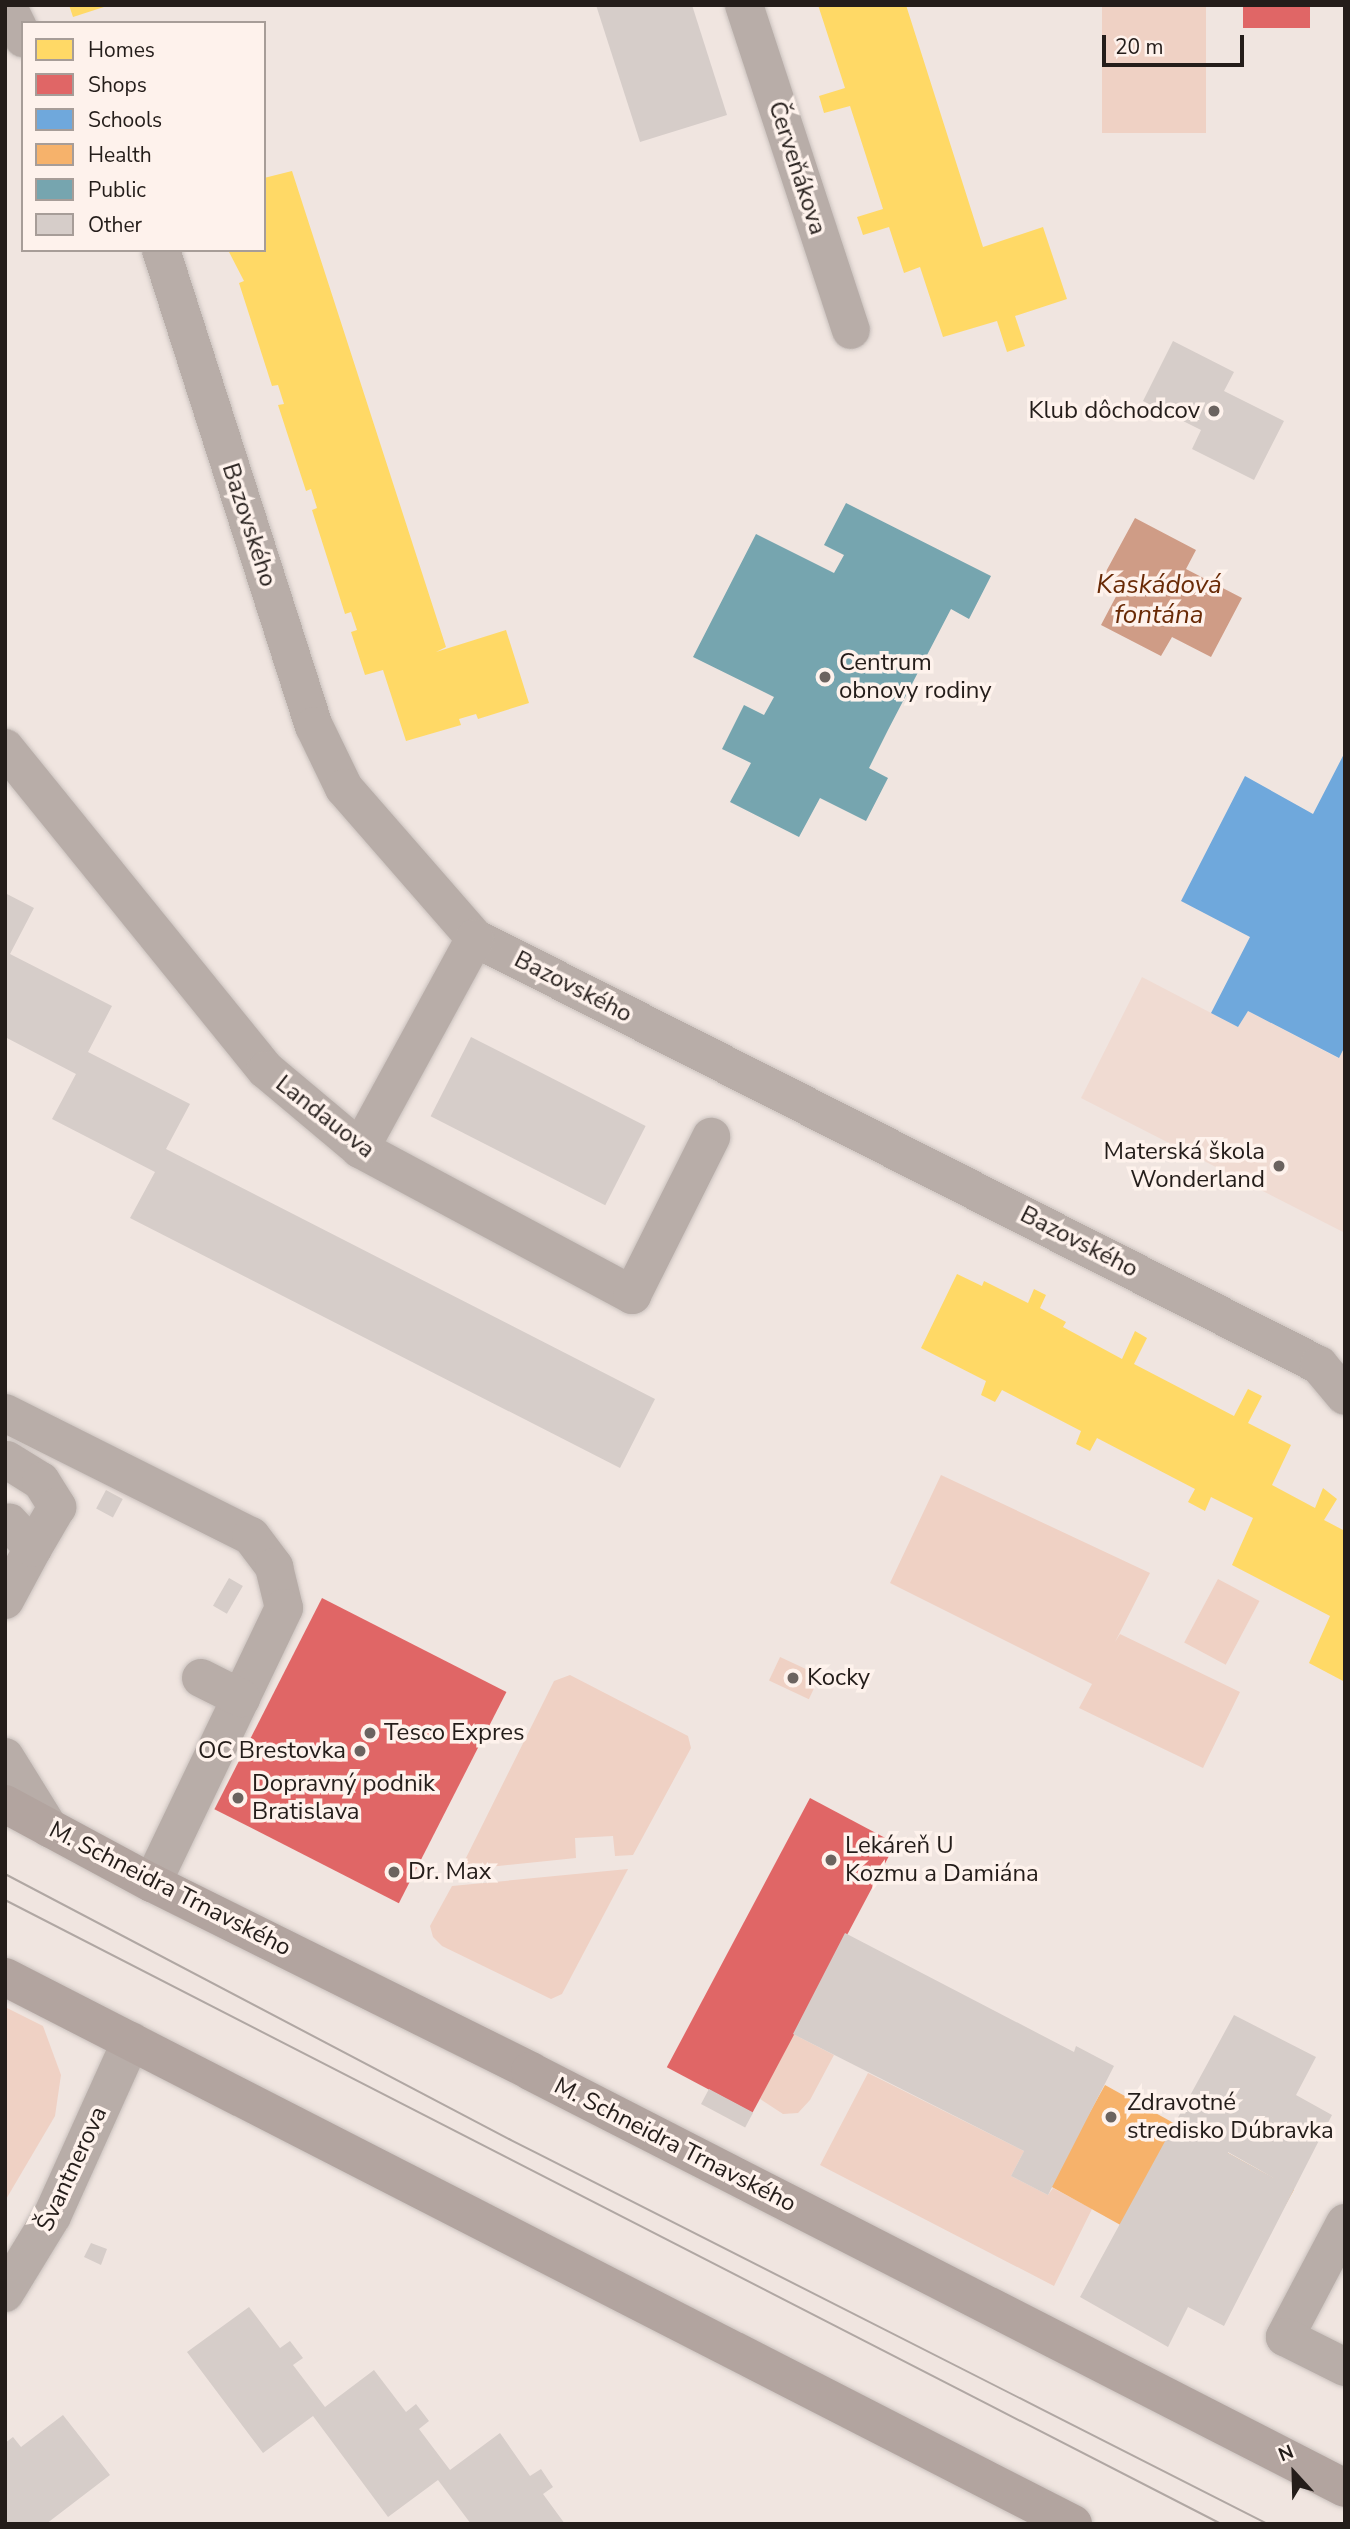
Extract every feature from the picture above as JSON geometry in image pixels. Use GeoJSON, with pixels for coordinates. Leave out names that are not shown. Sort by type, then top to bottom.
{"type":"FeatureCollection","features":[{"type":"Feature","properties":{"kind":"main road","name":"M. Schneidra Trnavského"},"geometry":{"type":"LineString","coordinates":[[5,1804],[152,1883],[518,2064],[1345,2487]]}},
{"type":"Feature","properties":{"kind":"main road"},"geometry":{"type":"LineString","coordinates":[[5,1977],[1073,2524]]}},
{"type":"Feature","properties":{"kind":"street"},"geometry":{"type":"LineString","coordinates":[[8,5],[21,34]]}},
{"type":"Feature","properties":{"kind":"street","name":"Červeňákova"},"geometry":{"type":"LineString","coordinates":[[744,5],[851,330]]}},
{"type":"Feature","properties":{"kind":"street","name":"Bazovského"},"geometry":{"type":"LineString","coordinates":[[162,252],[314,726],[344,788],[475,938],[1319,1365],[1345,1396]]}},
{"type":"Feature","properties":{"kind":"street","name":"Landauova"},"geometry":{"type":"LineString","coordinates":[[5,748],[266,1070],[360,1149],[632,1295],[711,1137]]}},
{"type":"Feature","properties":{"kind":"street"},"geometry":{"type":"LineString","coordinates":[[360,1149],[475,938]]}},
{"type":"Feature","properties":{"kind":"street"},"geometry":{"type":"LineString","coordinates":[[5,1413],[251,1536],[274,1567],[284,1608],[152,1883]]}},
{"type":"Feature","properties":{"kind":"street"},"geometry":{"type":"LineString","coordinates":[[5,1600],[21,1535],[57,1507],[41,1481],[7,1460]]}},
{"type":"Feature","properties":{"kind":"street"},"geometry":{"type":"LineString","coordinates":[[201,1678],[241,1698]]}},
{"type":"Feature","properties":{"kind":"street"},"geometry":{"type":"LineString","coordinates":[[5,1757],[49,1828]]}},
{"type":"Feature","properties":{"kind":"street","name":"Švantnerova"},"geometry":{"type":"LineString","coordinates":[[5,2293],[52,2216],[131,2041]]}},
{"type":"Feature","properties":{"kind":"street"},"geometry":{"type":"LineString","coordinates":[[1345,2223],[1285,2337],[1345,2367]]}},
{"type":"Feature","properties":{"kind":"shaded area"},"geometry":{"type":"Polygon","coordinates":[[[1102,5],[1206,5],[1206,133],[1102,133],[1102,5]]]}},
{"type":"Feature","properties":{"kind":"shaded area","name":"Materská škola Wonderland"},"geometry":{"type":"Polygon","coordinates":[[[1142,977],[1238,1027],[1248,1011],[1338,1058],[1345,1046],[1345,1233],[1081,1098],[1142,977]]]}},
{"type":"Feature","properties":{"kind":"shaded area"},"geometry":{"type":"Polygon","coordinates":[[[941,1475],[1150,1573],[1115,1642],[1120,1634],[1240,1692],[1203,1768],[1079,1708],[1092,1684],[890,1583],[941,1475]]]}},
{"type":"Feature","properties":{"kind":"shaded area"},"geometry":{"type":"Polygon","coordinates":[[[1218,1579],[1259,1601],[1226,1665],[1184,1643],[1218,1579]]]}},
{"type":"Feature","properties":{"kind":"shaded area","name":"Kocky"},"geometry":{"type":"Polygon","coordinates":[[[780,1657],[820,1676],[809,1699],[769,1681],[780,1657]]]}},
{"type":"Feature","properties":{"kind":"shaded area"},"geometry":{"type":"Polygon","coordinates":[[[570,1675],[688,1736],[691,1748],[633,1855],[615,1856],[613,1836],[575,1838],[576,1858],[460,1870],[554,1681],[570,1675]]]}},
{"type":"Feature","properties":{"kind":"shaded area"},"geometry":{"type":"Polygon","coordinates":[[[628,1869],[562,1994],[551,1999],[442,1946],[433,1937],[430,1926],[452,1886],[628,1869]]]}},
{"type":"Feature","properties":{"kind":"shaded area"},"geometry":{"type":"Polygon","coordinates":[[[5,2007],[43,2026],[61,2075],[55,2116],[5,2201],[5,2007]]]}},
{"type":"Feature","properties":{"kind":"shaded area"},"geometry":{"type":"Polygon","coordinates":[[[793,2034],[834,2055],[810,2100],[798,2113],[783,2114],[760,2099],[793,2034]]]}},
{"type":"Feature","properties":{"kind":"shaded area"},"geometry":{"type":"Polygon","coordinates":[[[868,2073],[1024,2151],[1011,2176],[1048,2195],[1053,2188],[1092,2209],[1054,2286],[820,2165],[868,2073]]]}},
{"type":"Feature","properties":{"kind":"water","name":"Kaskádová fontána"},"geometry":{"type":"Polygon","coordinates":[[[1135,518],[1196,550],[1186,569],[1242,598],[1211,657],[1172,637],[1161,656],[1101,625],[1121,587],[1103,577],[1135,518]]]}},
{"type":"Feature","properties":{"kind":"building: Homes"},"geometry":{"type":"Polygon","coordinates":[[[69,5],[107,5],[107,6],[73,17],[69,5]]]}},
{"type":"Feature","properties":{"kind":"building: Homes"},"geometry":{"type":"Polygon","coordinates":[[[818,5],[906,5],[983,247],[1043,227],[1067,299],[1015,316],[1025,346],[1007,352],[997,321],[943,337],[920,267],[904,273],[889,227],[863,235],[857,217],[883,209],[850,106],[824,113],[819,96],[845,88],[818,5]]]}},
{"type":"Feature","properties":{"kind":"building: Homes"},"geometry":{"type":"Polygon","coordinates":[[[292,171],[446,647],[436,652],[506,630],[529,703],[478,719],[476,714],[459,719],[461,725],[406,741],[383,670],[365,675],[351,632],[357,630],[351,612],[345,614],[312,510],[317,508],[311,489],[306,491],[278,405],[284,404],[278,385],[272,386],[239,283],[244,281],[229,252],[266,252],[266,178],[292,171]]]}},
{"type":"Feature","properties":{"kind":"building: Homes"},"geometry":{"type":"Polygon","coordinates":[[[957,1274],[982,1286],[984,1281],[1028,1303],[1034,1289],[1046,1295],[1040,1308],[1066,1322],[1063,1327],[1122,1359],[1135,1331],[1147,1338],[1134,1364],[1234,1416],[1248,1389],[1262,1396],[1248,1423],[1291,1445],[1272,1485],[1315,1508],[1323,1488],[1337,1499],[1324,1520],[1345,1531],[1345,1682],[1309,1663],[1330,1616],[1232,1565],[1253,1518],[1211,1497],[1205,1511],[1188,1502],[1195,1489],[1097,1438],[1090,1451],[1076,1444],[1081,1431],[1002,1390],[995,1402],[981,1395],[986,1381],[921,1348],[957,1274]]]}},
{"type":"Feature","properties":{"kind":"building: Shops"},"geometry":{"type":"Polygon","coordinates":[[[1243,5],[1310,5],[1310,28],[1243,28],[1243,5]]]}},
{"type":"Feature","properties":{"kind":"building: Shops","name":"Tesco Expres"},"geometry":{"type":"Polygon","coordinates":[[[322,1598],[506,1692],[399,1903],[214,1809],[322,1598]]]}},
{"type":"Feature","properties":{"kind":"building: Shops"},"geometry":{"type":"Polygon","coordinates":[[[810,1798],[896,1844],[752,2113],[667,2067],[810,1798]]]}},
{"type":"Feature","properties":{"kind":"building: Schools"},"geometry":{"type":"Polygon","coordinates":[[[1345,752],[1345,1046],[1339,1058],[1248,1011],[1238,1027],[1211,1013],[1250,937],[1181,901],[1245,776],[1313,814],[1345,752]]]}},
{"type":"Feature","properties":{"kind":"building: Health"},"geometry":{"type":"Polygon","coordinates":[[[1105,2085],[1294,2190],[1238,2290],[1049,2186],[1105,2085]]]}},
{"type":"Feature","properties":{"kind":"building: Public","name":"Centrum obnovy rodiny"},"geometry":{"type":"Polygon","coordinates":[[[846,503],[991,576],[969,619],[951,609],[888,730],[869,768],[888,778],[866,821],[820,798],[799,837],[730,802],[751,763],[722,749],[744,705],[764,715],[774,697],[693,657],[756,534],[834,573],[844,555],[824,545],[846,503]]]}},
{"type":"Feature","properties":{"kind":"building: Other"},"geometry":{"type":"Polygon","coordinates":[[[596,5],[692,5],[727,115],[640,142],[596,5]]]}},
{"type":"Feature","properties":{"kind":"building: Other","name":"Klub dôchodcov"},"geometry":{"type":"Polygon","coordinates":[[[1173,341],[1234,372],[1224,391],[1284,421],[1254,480],[1192,449],[1201,430],[1143,401],[1173,341]]]}},
{"type":"Feature","properties":{"kind":"building: Other"},"geometry":{"type":"Polygon","coordinates":[[[5,893],[34,908],[10,954],[112,1006],[88,1052],[190,1104],[166,1149],[655,1399],[620,1468],[130,1218],[155,1172],[52,1119],[76,1074],[5,1037],[5,893]]]}},
{"type":"Feature","properties":{"kind":"building: Other"},"geometry":{"type":"Polygon","coordinates":[[[471,1037],[646,1126],[605,1205],[431,1116],[471,1037]]]}},
{"type":"Feature","properties":{"kind":"building: Other"},"geometry":{"type":"Polygon","coordinates":[[[106,1490],[123,1499],[113,1517],[96,1509],[106,1490]]]}},
{"type":"Feature","properties":{"kind":"building: Other"},"geometry":{"type":"Polygon","coordinates":[[[229,1578],[243,1586],[227,1614],[213,1606],[229,1578]]]}},
{"type":"Feature","properties":{"kind":"building: Other"},"geometry":{"type":"Polygon","coordinates":[[[845,1933],[1074,2052],[1076,2046],[1114,2066],[1048,2195],[1011,2176],[1024,2151],[793,2034],[845,1933]]]}},
{"type":"Feature","properties":{"kind":"building: Other"},"geometry":{"type":"Polygon","coordinates":[[[1234,2015],[1316,2057],[1296,2095],[1332,2115],[1224,2326],[1188,2307],[1168,2347],[1080,2297],[1234,2015]]]}},
{"type":"Feature","properties":{"kind":"building: Other"},"geometry":{"type":"Polygon","coordinates":[[[709,2089],[753,2112],[745,2127],[701,2104],[709,2089]]]}},
{"type":"Feature","properties":{"kind":"building: Other"},"geometry":{"type":"Polygon","coordinates":[[[91,2243],[107,2249],[101,2265],[84,2257],[91,2243]]]}},
{"type":"Feature","properties":{"kind":"building: Other"},"geometry":{"type":"Polygon","coordinates":[[[249,2307],[280,2348],[290,2341],[303,2358],[293,2365],[325,2407],[374,2370],[406,2412],[416,2404],[429,2421],[419,2429],[450,2470],[500,2433],[530,2476],[541,2469],[553,2487],[543,2494],[565,2524],[471,2524],[438,2480],[388,2517],[313,2416],[263,2453],[187,2352],[249,2307]]]}},
{"type":"Feature","properties":{"kind":"building: Other"},"geometry":{"type":"Polygon","coordinates":[[[63,2415],[110,2475],[46,2524],[5,2524],[5,2443],[13,2437],[21,2447],[63,2415]]]}},
{"type":"Feature","properties":{"kind":"tram line"},"geometry":{"type":"LineString","coordinates":[[5,1874],[509,2139],[1268,2524]]}},
{"type":"Feature","properties":{"kind":"tram line"},"geometry":{"type":"LineString","coordinates":[[5,1900],[1221,2524]]}},
{"type":"Feature","properties":{"kind":"place","name":"Klub dôchodcov"},"geometry":{"type":"Point","coordinates":[1214,411]}},
{"type":"Feature","properties":{"kind":"place","name":"Centrum obnovy rodiny"},"geometry":{"type":"Point","coordinates":[825,677]}},
{"type":"Feature","properties":{"kind":"place","name":"Materská škola Wonderland"},"geometry":{"type":"Point","coordinates":[1279,1166]}},
{"type":"Feature","properties":{"kind":"place","name":"Kocky"},"geometry":{"type":"Point","coordinates":[793,1678]}},
{"type":"Feature","properties":{"kind":"place","name":"Tesco Expres"},"geometry":{"type":"Point","coordinates":[370,1733]}},
{"type":"Feature","properties":{"kind":"place","name":"OC Brestovka"},"geometry":{"type":"Point","coordinates":[360,1751]}},
{"type":"Feature","properties":{"kind":"place","name":"Dopravný podnik Bratislava"},"geometry":{"type":"Point","coordinates":[238,1798]}},
{"type":"Feature","properties":{"kind":"place","name":"Lekáreň U Kozmu a Damiána"},"geometry":{"type":"Point","coordinates":[831,1860]}},
{"type":"Feature","properties":{"kind":"place","name":"Dr. Max"},"geometry":{"type":"Point","coordinates":[394,1872]}},
{"type":"Feature","properties":{"kind":"place","name":"Zdravotné stredisko Dúbravka"},"geometry":{"type":"Point","coordinates":[1111,2117]}}]}
